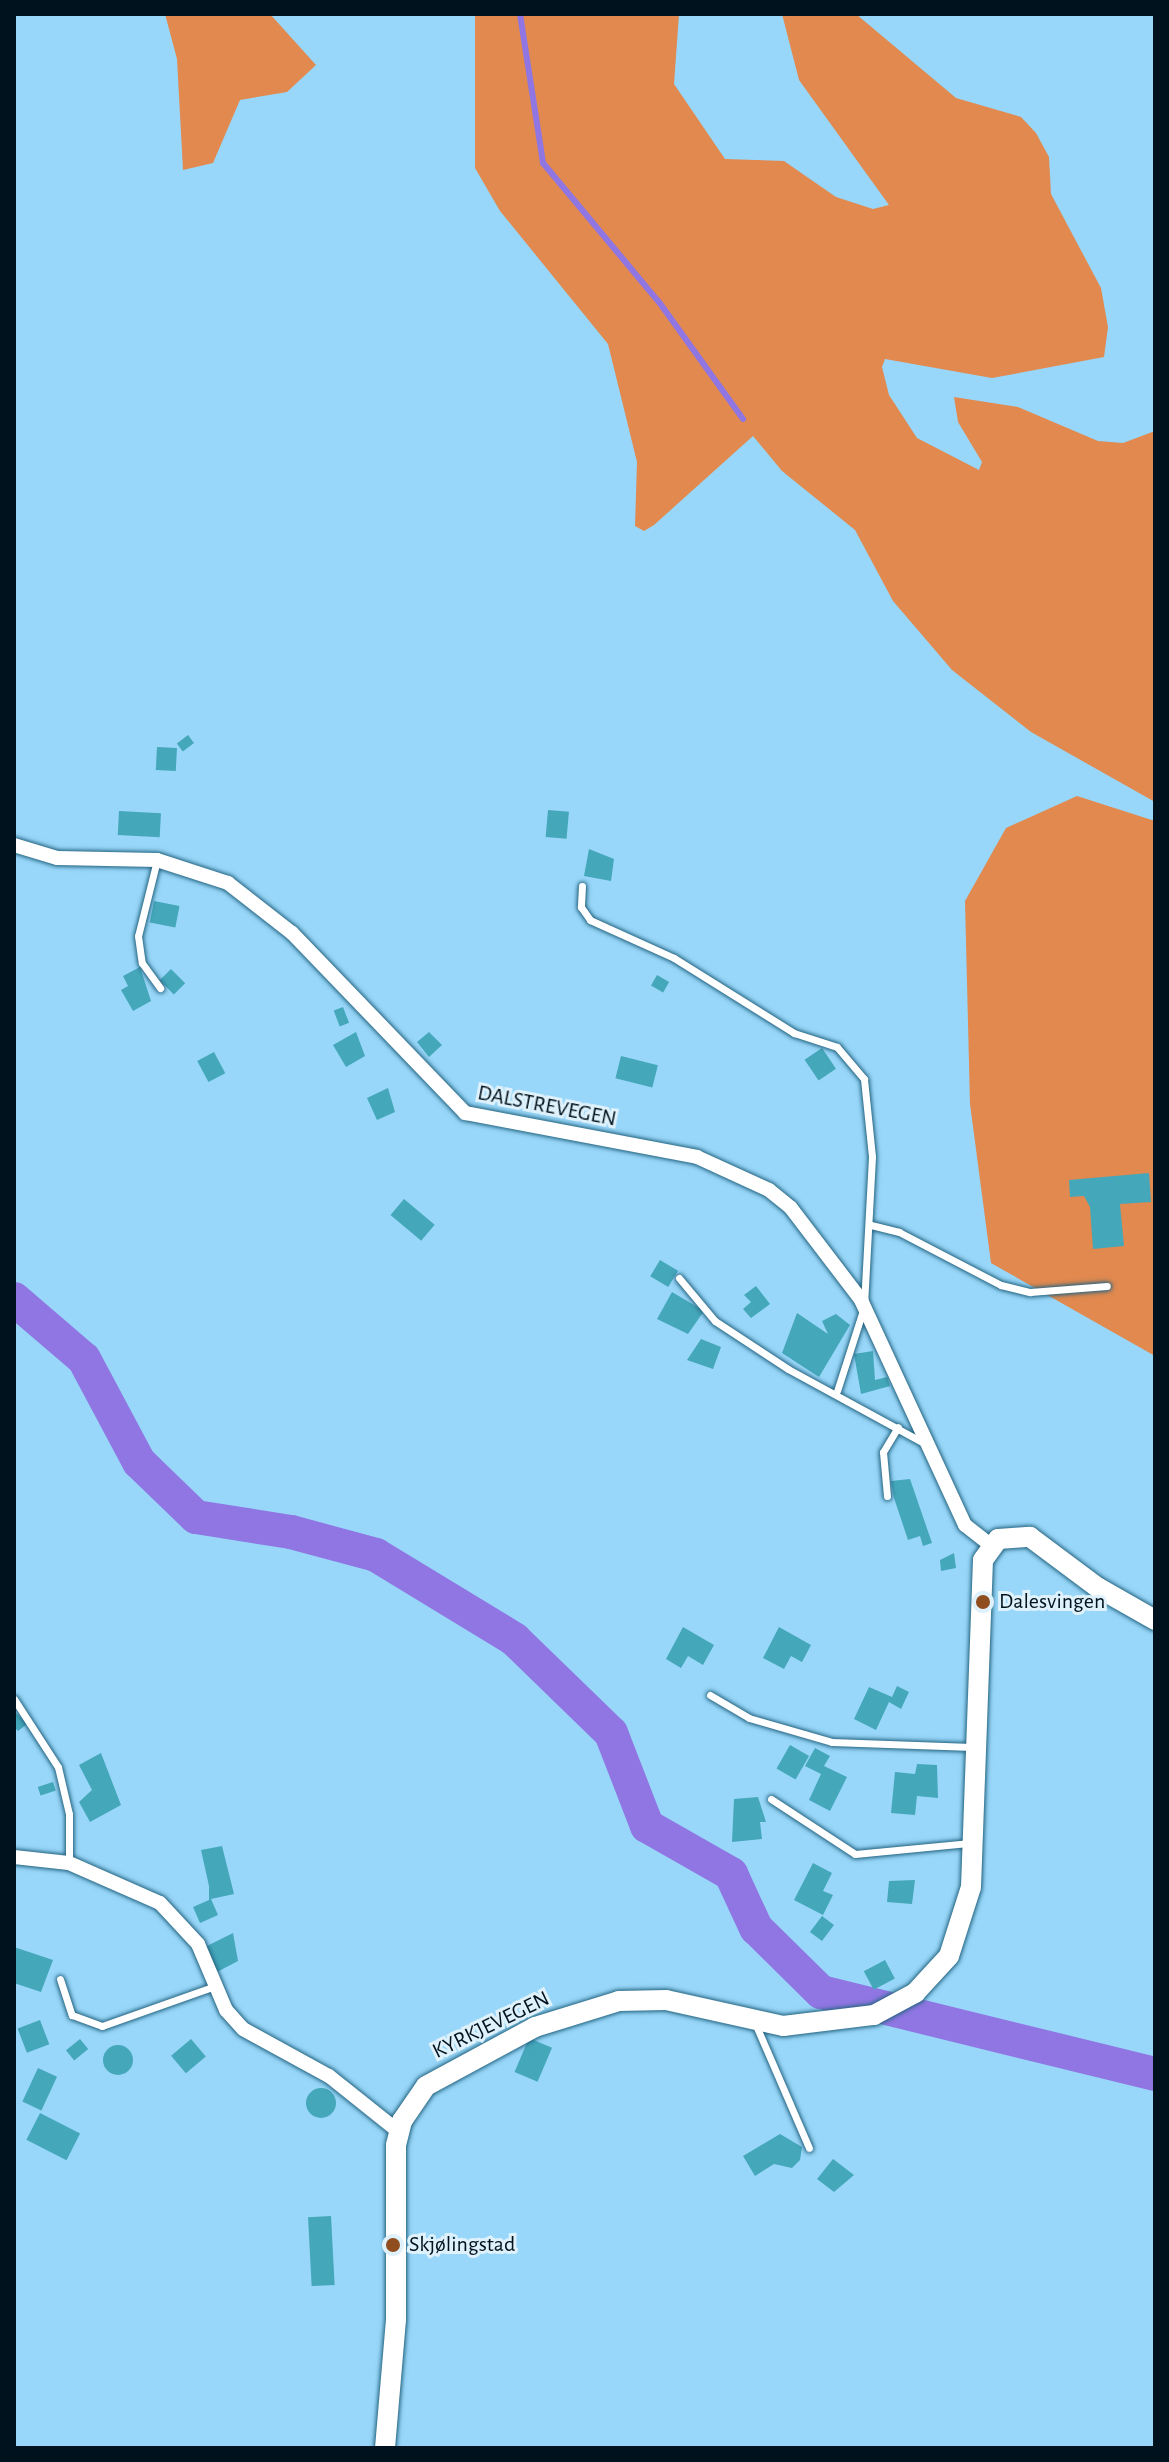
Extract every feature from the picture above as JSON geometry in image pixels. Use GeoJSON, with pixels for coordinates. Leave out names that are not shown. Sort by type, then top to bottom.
{"type":"FeatureCollection","features":[{"type":"Feature","properties":{"kind":"main road"},"geometry":{"type":"LineString","coordinates":[[992,1546],[1015,1535],[1030,1537],[1097,1587],[1155,1620]]}},
{"type":"Feature","properties":{"kind":"main road","name":"KYRKJEVEGEN"},"geometry":{"type":"LineString","coordinates":[[398,2131],[426,2086],[452,2069],[579,2010],[619,2001],[666,2000],[754,2021],[829,2024],[874,2015],[915,1993],[939,1972],[961,1933],[976,1844],[979,1594],[983,1560],[992,1546]]}},
{"type":"Feature","properties":{"kind":"main road"},"geometry":{"type":"LineString","coordinates":[[385,2448],[396,2319],[398,2131]]}},
{"type":"Feature","properties":{"kind":"street","name":"DALSTREVEGEN"},"geometry":{"type":"LineString","coordinates":[[14,845],[57,858],[157,860],[228,883],[267,912],[465,1113],[697,1157],[733,1171],[791,1208],[864,1307],[965,1525],[992,1546]]}},
{"type":"Feature","properties":{"kind":"street"},"geometry":{"type":"LineString","coordinates":[[14,1857],[69,1863],[134,1889],[180,1919],[198,1944],[215,1986],[243,2029],[329,2076],[398,2131]]}},
{"type":"Feature","properties":{"kind":"lane"},"geometry":{"type":"LineString","coordinates":[[157,860],[138,936],[142,963],[160,988]]}},
{"type":"Feature","properties":{"kind":"lane","name":"DALSTREVEGEN"},"geometry":{"type":"LineString","coordinates":[[582,886],[581,907],[590,920],[674,958],[794,1033],[837,1047],[854,1061],[871,1108],[871,1225],[864,1307],[837,1391]]}},
{"type":"Feature","properties":{"kind":"lane"},"geometry":{"type":"LineString","coordinates":[[871,1225],[899,1232],[1001,1285],[1030,1292],[1107,1286]]}},
{"type":"Feature","properties":{"kind":"lane"},"geometry":{"type":"LineString","coordinates":[[679,1278],[715,1321],[788,1369],[837,1391],[928,1447]]}},
{"type":"Feature","properties":{"kind":"lane"},"geometry":{"type":"LineString","coordinates":[[887,1496],[883,1452],[898,1427]]}},
{"type":"Feature","properties":{"kind":"lane"},"geometry":{"type":"LineString","coordinates":[[710,1695],[749,1718],[832,1742],[978,1747]]}},
{"type":"Feature","properties":{"kind":"lane"},"geometry":{"type":"LineString","coordinates":[[14,1699],[58,1767],[69,1814],[69,1863]]}},
{"type":"Feature","properties":{"kind":"lane"},"geometry":{"type":"LineString","coordinates":[[771,1799],[855,1854],[976,1844]]}},
{"type":"Feature","properties":{"kind":"lane"},"geometry":{"type":"LineString","coordinates":[[60,1979],[72,2015],[102,2026],[215,1986]]}},
{"type":"Feature","properties":{"kind":"lane"},"geometry":{"type":"LineString","coordinates":[[754,2021],[809,2148]]}},
{"type":"Feature","properties":{"kind":"shaded area"},"geometry":{"type":"Polygon","coordinates":[[[165,14],[270,14],[316,65],[287,92],[240,100],[213,163],[183,170],[177,59],[165,14]]]}},
{"type":"Feature","properties":{"kind":"shaded area"},"geometry":{"type":"Polygon","coordinates":[[[475,14],[679,14],[674,84],[725,159],[784,161],[836,197],[873,209],[889,205],[799,80],[782,14],[856,14],[956,98],[1021,117],[1036,133],[1049,157],[1051,194],[1101,288],[1108,327],[1104,357],[992,378],[885,359],[882,367],[889,395],[917,438],[979,470],[982,462],[958,422],[954,397],[1018,407],[1098,441],[1123,443],[1155,431],[1155,802],[1031,732],[952,670],[893,601],[855,530],[782,471],[753,436],[654,525],[644,531],[635,526],[637,462],[608,344],[500,211],[475,168],[475,14]]]}},
{"type":"Feature","properties":{"kind":"shaded area"},"geometry":{"type":"Polygon","coordinates":[[[1077,796],[1155,821],[1155,1356],[991,1263],[970,1104],[965,901],[1006,828],[1077,796]]]}},
{"type":"Feature","properties":{"kind":"building"},"geometry":{"type":"Polygon","coordinates":[[[188,735],[194,743],[183,751],[177,743],[188,735]]]}},
{"type":"Feature","properties":{"kind":"building"},"geometry":{"type":"Polygon","coordinates":[[[157,747],[177,748],[176,771],[156,770],[157,747]]]}},
{"type":"Feature","properties":{"kind":"building"},"geometry":{"type":"Polygon","coordinates":[[[548,810],[569,812],[567,839],[546,837],[548,810]]]}},
{"type":"Feature","properties":{"kind":"building"},"geometry":{"type":"Polygon","coordinates":[[[119,811],[161,813],[160,837],[118,835],[119,811]]]}},
{"type":"Feature","properties":{"kind":"building"},"geometry":{"type":"Polygon","coordinates":[[[589,849],[614,859],[611,881],[584,876],[589,849]]]}},
{"type":"Feature","properties":{"kind":"building"},"geometry":{"type":"Polygon","coordinates":[[[154,901],[180,906],[175,928],[150,923],[154,901]]]}},
{"type":"Feature","properties":{"kind":"building"},"geometry":{"type":"Polygon","coordinates":[[[140,967],[151,1001],[133,1011],[121,990],[128,986],[123,976],[140,967]]]}},
{"type":"Feature","properties":{"kind":"building"},"geometry":{"type":"Polygon","coordinates":[[[171,969],[185,983],[174,994],[160,980],[171,969]]]}},
{"type":"Feature","properties":{"kind":"building"},"geometry":{"type":"Polygon","coordinates":[[[657,975],[669,982],[663,992],[651,985],[657,975]]]}},
{"type":"Feature","properties":{"kind":"building"},"geometry":{"type":"Polygon","coordinates":[[[343,1007],[349,1023],[340,1026],[334,1011],[343,1007]]]}},
{"type":"Feature","properties":{"kind":"building"},"geometry":{"type":"Polygon","coordinates":[[[356,1032],[365,1056],[346,1067],[333,1045],[356,1032]]]}},
{"type":"Feature","properties":{"kind":"building"},"geometry":{"type":"Polygon","coordinates":[[[429,1032],[442,1045],[429,1057],[417,1042],[429,1032]]]}},
{"type":"Feature","properties":{"kind":"building"},"geometry":{"type":"Polygon","coordinates":[[[822,1048],[836,1069],[819,1080],[805,1060],[822,1048]]]}},
{"type":"Feature","properties":{"kind":"building"},"geometry":{"type":"Polygon","coordinates":[[[214,1052],[225,1073],[208,1082],[197,1061],[214,1052]]]}},
{"type":"Feature","properties":{"kind":"building"},"geometry":{"type":"Polygon","coordinates":[[[621,1056],[658,1065],[652,1088],[615,1078],[621,1056]]]}},
{"type":"Feature","properties":{"kind":"building"},"geometry":{"type":"Polygon","coordinates":[[[388,1088],[395,1112],[377,1120],[367,1098],[388,1088]]]}},
{"type":"Feature","properties":{"kind":"building"},"geometry":{"type":"Polygon","coordinates":[[[1149,1173],[1151,1202],[1120,1204],[1124,1246],[1093,1249],[1090,1207],[1084,1196],[1070,1197],[1069,1180],[1149,1173]]]}},
{"type":"Feature","properties":{"kind":"building"},"geometry":{"type":"Polygon","coordinates":[[[404,1199],[435,1225],[421,1241],[391,1215],[404,1199]]]}},
{"type":"Feature","properties":{"kind":"building"},"geometry":{"type":"Polygon","coordinates":[[[660,1260],[678,1271],[668,1287],[650,1276],[660,1260]]]}},
{"type":"Feature","properties":{"kind":"building"},"geometry":{"type":"Polygon","coordinates":[[[756,1286],[770,1304],[751,1318],[743,1309],[751,1302],[744,1295],[756,1286]]]}},
{"type":"Feature","properties":{"kind":"building"},"geometry":{"type":"Polygon","coordinates":[[[672,1292],[704,1311],[688,1334],[657,1319],[672,1292]]]}},
{"type":"Feature","properties":{"kind":"building"},"geometry":{"type":"Polygon","coordinates":[[[797,1313],[828,1334],[822,1321],[836,1314],[850,1325],[819,1377],[782,1353],[797,1313]]]}},
{"type":"Feature","properties":{"kind":"building"},"geometry":{"type":"Polygon","coordinates":[[[701,1339],[721,1347],[713,1369],[687,1360],[701,1339]]]}},
{"type":"Feature","properties":{"kind":"building"},"geometry":{"type":"Polygon","coordinates":[[[873,1351],[875,1380],[887,1377],[890,1386],[861,1394],[854,1354],[873,1351]]]}},
{"type":"Feature","properties":{"kind":"building"},"geometry":{"type":"Polygon","coordinates":[[[910,1479],[932,1543],[923,1546],[920,1536],[908,1540],[894,1498],[891,1481],[910,1479]]]}},
{"type":"Feature","properties":{"kind":"building"},"geometry":{"type":"Polygon","coordinates":[[[954,1553],[956,1568],[941,1571],[940,1560],[954,1553]]]}},
{"type":"Feature","properties":{"kind":"building"},"geometry":{"type":"Polygon","coordinates":[[[683,1627],[714,1645],[703,1665],[688,1656],[681,1668],[666,1659],[683,1627]]]}},
{"type":"Feature","properties":{"kind":"building"},"geometry":{"type":"Polygon","coordinates":[[[779,1627],[811,1645],[802,1662],[791,1656],[784,1669],[763,1658],[779,1627]]]}},
{"type":"Feature","properties":{"kind":"building"},"geometry":{"type":"Polygon","coordinates":[[[897,1686],[909,1692],[901,1709],[889,1702],[876,1730],[854,1719],[869,1687],[892,1697],[897,1686]]]}},
{"type":"Feature","properties":{"kind":"building"},"geometry":{"type":"Polygon","coordinates":[[[14,1711],[27,1724],[18,1731],[14,1727],[14,1711]]]}},
{"type":"Feature","properties":{"kind":"building"},"geometry":{"type":"Polygon","coordinates":[[[790,1745],[809,1756],[796,1779],[776,1768],[790,1745]]]}},
{"type":"Feature","properties":{"kind":"building"},"geometry":{"type":"Polygon","coordinates":[[[815,1748],[830,1756],[824,1766],[847,1777],[830,1811],[809,1800],[821,1774],[805,1766],[815,1748]]]}},
{"type":"Feature","properties":{"kind":"building"},"geometry":{"type":"Polygon","coordinates":[[[101,1753],[121,1805],[90,1822],[79,1802],[92,1790],[79,1765],[101,1753]]]}},
{"type":"Feature","properties":{"kind":"building"},"geometry":{"type":"Polygon","coordinates":[[[917,1764],[937,1765],[938,1798],[917,1796],[915,1815],[891,1813],[895,1772],[915,1774],[917,1764]]]}},
{"type":"Feature","properties":{"kind":"building"},"geometry":{"type":"Polygon","coordinates":[[[53,1782],[56,1791],[41,1796],[38,1787],[53,1782]]]}},
{"type":"Feature","properties":{"kind":"building"},"geometry":{"type":"Polygon","coordinates":[[[758,1797],[766,1822],[760,1822],[762,1839],[732,1842],[734,1799],[758,1797]]]}},
{"type":"Feature","properties":{"kind":"building"},"geometry":{"type":"Polygon","coordinates":[[[222,1846],[234,1894],[211,1899],[218,1915],[200,1923],[193,1907],[209,1900],[201,1850],[222,1846]]]}},
{"type":"Feature","properties":{"kind":"building"},"geometry":{"type":"Polygon","coordinates":[[[813,1863],[832,1873],[823,1891],[833,1895],[823,1915],[794,1900],[813,1863]]]}},
{"type":"Feature","properties":{"kind":"building"},"geometry":{"type":"Polygon","coordinates":[[[915,1880],[912,1904],[887,1902],[889,1881],[915,1880]]]}},
{"type":"Feature","properties":{"kind":"building"},"geometry":{"type":"Polygon","coordinates":[[[822,1916],[834,1925],[822,1941],[810,1932],[822,1916]]]}},
{"type":"Feature","properties":{"kind":"building"},"geometry":{"type":"Polygon","coordinates":[[[233,1933],[238,1961],[217,1972],[205,1947],[233,1933]]]}},
{"type":"Feature","properties":{"kind":"building"},"geometry":{"type":"Polygon","coordinates":[[[14,1947],[53,1960],[41,1992],[14,1983],[14,1947]]]}},
{"type":"Feature","properties":{"kind":"building"},"geometry":{"type":"Polygon","coordinates":[[[885,1960],[895,1979],[874,1990],[864,1971],[885,1960]]]}},
{"type":"Feature","properties":{"kind":"building"},"geometry":{"type":"Polygon","coordinates":[[[40,2020],[49,2044],[27,2053],[18,2029],[40,2020]]]}},
{"type":"Feature","properties":{"kind":"building"},"geometry":{"type":"Polygon","coordinates":[[[529,2038],[552,2048],[538,2082],[515,2072],[529,2038]]]}},
{"type":"Feature","properties":{"kind":"building"},"geometry":{"type":"Polygon","coordinates":[[[80,2039],[88,2049],[74,2060],[66,2050],[80,2039]]]}},
{"type":"Feature","properties":{"kind":"building"},"geometry":{"type":"Polygon","coordinates":[[[191,2039],[206,2057],[186,2073],[171,2056],[191,2039]]]}},
{"type":"Feature","properties":{"kind":"building"},"geometry":{"type":"Polygon","coordinates":[[[118,2045],[129,2049],[133,2060],[129,2071],[118,2075],[107,2071],[103,2060],[107,2049],[118,2045]]]}},
{"type":"Feature","properties":{"kind":"building"},"geometry":{"type":"Polygon","coordinates":[[[38,2068],[57,2077],[41,2110],[22,2102],[38,2068]]]}},
{"type":"Feature","properties":{"kind":"building"},"geometry":{"type":"Polygon","coordinates":[[[321,2088],[327,2089],[335,2097],[335,2109],[327,2117],[321,2118],[315,2117],[307,2109],[306,2103],[307,2097],[315,2089],[321,2088]]]}},
{"type":"Feature","properties":{"kind":"building"},"geometry":{"type":"Polygon","coordinates":[[[40,2113],[80,2133],[66,2160],[26,2140],[40,2113]]]}},
{"type":"Feature","properties":{"kind":"building"},"geometry":{"type":"Polygon","coordinates":[[[780,2134],[802,2147],[800,2160],[792,2168],[774,2164],[755,2176],[743,2156],[780,2134]]]}},
{"type":"Feature","properties":{"kind":"building"},"geometry":{"type":"Polygon","coordinates":[[[833,2159],[854,2175],[834,2192],[817,2179],[833,2159]]]}},
{"type":"Feature","properties":{"kind":"building"},"geometry":{"type":"Polygon","coordinates":[[[331,2216],[335,2285],[312,2286],[308,2217],[331,2216]]]}},
{"type":"Feature","properties":{"kind":"waterway"},"geometry":{"type":"LineString","coordinates":[[520,14],[543,163],[659,302],[743,419]]}},
{"type":"Feature","properties":{"kind":"waterway"},"geometry":{"type":"LineString","coordinates":[[14,1299],[84,1359],[139,1462],[196,1517],[291,1532],[376,1555],[514,1639],[611,1733],[647,1826],[731,1874],[756,1928],[821,1992],[1155,2074]]}},
{"type":"Feature","properties":{"kind":"place","name":"Dalesvingen"},"geometry":{"type":"Point","coordinates":[983,1602]}},
{"type":"Feature","properties":{"kind":"place","name":"Skjølingstad"},"geometry":{"type":"Point","coordinates":[393,2245]}}]}
